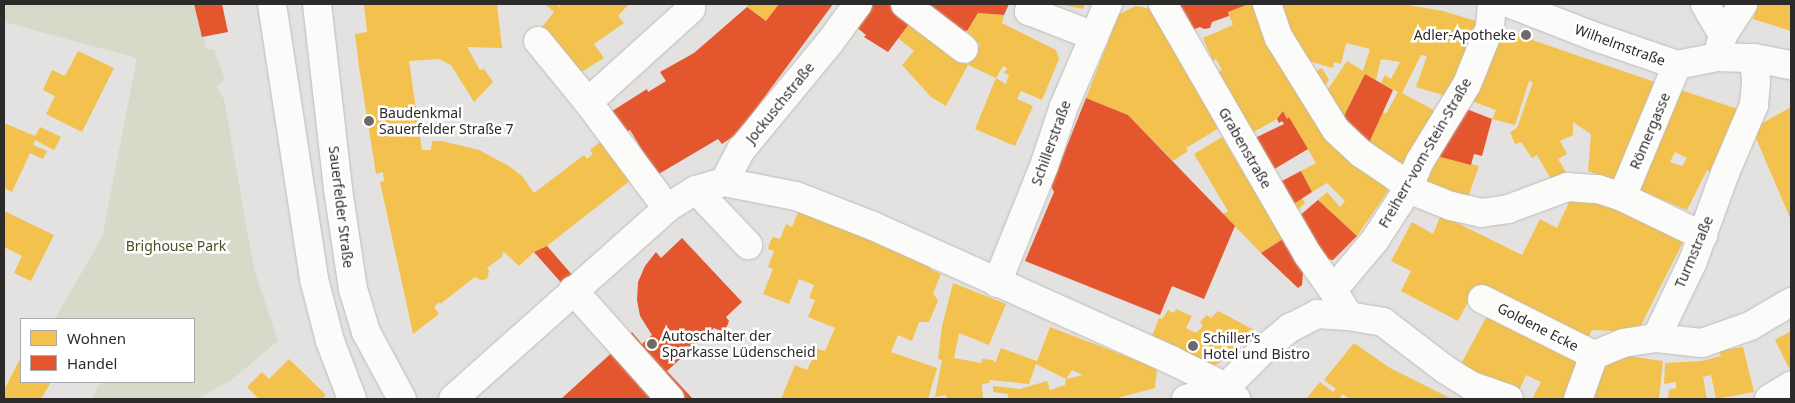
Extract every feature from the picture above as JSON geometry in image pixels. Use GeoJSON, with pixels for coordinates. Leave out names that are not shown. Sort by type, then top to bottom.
{"type":"FeatureCollection","features":[{"type":"Feature","properties":{"kind":"street"},"geometry":{"type":"LineString","coordinates":[[272,4],[314,279],[330,341],[352,399]]}},
{"type":"Feature","properties":{"kind":"street","name":"Sauerfelder Straße"},"geometry":{"type":"LineString","coordinates":[[317,4],[338,188],[353,290],[366,332],[402,399]]}},
{"type":"Feature","properties":{"kind":"street","name":"Jockuschstraße"},"geometry":{"type":"LineString","coordinates":[[724,182],[741,150],[830,42],[858,4]]}},
{"type":"Feature","properties":{"kind":"street"},"geometry":{"type":"LineString","coordinates":[[905,4],[964,49]]}},
{"type":"Feature","properties":{"kind":"street"},"geometry":{"type":"LineString","coordinates":[[1032,4],[1029,11],[1094,36]]}},
{"type":"Feature","properties":{"kind":"street","name":"Schillerstraße"},"geometry":{"type":"LineString","coordinates":[[997,282],[1044,166],[1064,106],[1108,4]]}},
{"type":"Feature","properties":{"kind":"street","name":"Grabenstraße"},"geometry":{"type":"LineString","coordinates":[[1163,4],[1308,255],[1333,290]]}},
{"type":"Feature","properties":{"kind":"street"},"geometry":{"type":"LineString","coordinates":[[1267,4],[1279,38],[1336,130],[1362,154],[1399,179],[1408,189],[1451,206],[1481,213],[1508,209],[1567,188],[1598,189],[1622,198],[1703,236]]}},
{"type":"Feature","properties":{"kind":"street","name":"Freiherr-vom-Stein-Straße"},"geometry":{"type":"LineString","coordinates":[[1333,290],[1375,240],[1408,189],[1420,160],[1467,84],[1490,26],[1492,4]]}},
{"type":"Feature","properties":{"kind":"street","name":"Wilhelmstraße"},"geometry":{"type":"LineString","coordinates":[[1512,4],[1593,36],[1677,65],[1720,46],[1754,58],[1791,65]]}},
{"type":"Feature","properties":{"kind":"street"},"geometry":{"type":"LineString","coordinates":[[1705,4],[1720,46]]}},
{"type":"Feature","properties":{"kind":"street"},"geometry":{"type":"LineString","coordinates":[[1720,46],[1743,4]]}},
{"type":"Feature","properties":{"kind":"street"},"geometry":{"type":"LineString","coordinates":[[588,102],[691,9]]}},
{"type":"Feature","properties":{"kind":"street"},"geometry":{"type":"LineString","coordinates":[[538,42],[588,102],[667,208]]}},
{"type":"Feature","properties":{"kind":"street","name":"Turmstraße"},"geometry":{"type":"LineString","coordinates":[[1656,338],[1703,236],[1725,173],[1754,104],[1756,80],[1754,58]]}},
{"type":"Feature","properties":{"kind":"street","name":"Römergasse"},"geometry":{"type":"LineString","coordinates":[[1622,198],[1677,65]]}},
{"type":"Feature","properties":{"kind":"street"},"geometry":{"type":"LineString","coordinates":[[453,399],[667,208],[696,190],[724,182],[796,196],[873,226],[997,282],[1231,393]]}},
{"type":"Feature","properties":{"kind":"street"},"geometry":{"type":"LineString","coordinates":[[696,190],[748,245]]}},
{"type":"Feature","properties":{"kind":"street"},"geometry":{"type":"LineString","coordinates":[[573,290],[670,399]]}},
{"type":"Feature","properties":{"kind":"street"},"geometry":{"type":"LineString","coordinates":[[1333,290],[1349,316]]}},
{"type":"Feature","properties":{"kind":"street","name":"Goldene Ecke"},"geometry":{"type":"LineString","coordinates":[[1482,299],[1594,354]]}},
{"type":"Feature","properties":{"kind":"street"},"geometry":{"type":"LineString","coordinates":[[1578,399],[1594,354],[1624,343],[1656,338],[1702,343],[1750,326],[1791,302]]}},
{"type":"Feature","properties":{"kind":"street"},"geometry":{"type":"LineString","coordinates":[[1186,399],[1231,393],[1261,352],[1301,320],[1317,314],[1349,316],[1382,322],[1446,370],[1472,386],[1509,399]]}},
{"type":"Feature","properties":{"kind":"street"},"geometry":{"type":"LineString","coordinates":[[1769,399],[1791,386]]}},
{"type":"Feature","properties":{"kind":"green space","name":"Brighouse Park"},"geometry":{"type":"Polygon","coordinates":[[[4,4],[195,4],[206,49],[214,49],[225,80],[216,87],[224,99],[254,269],[278,341],[230,381],[197,399],[92,399],[100,383],[195,383],[195,318],[56,318],[102,237],[137,58],[4,22],[4,4]]]}},
{"type":"Feature","properties":{"kind":"building: Wohnen"},"geometry":{"type":"Polygon","coordinates":[[[364,4],[497,4],[502,48],[467,47],[480,70],[484,69],[493,82],[474,102],[451,65],[439,59],[409,61],[422,150],[431,150],[432,141],[442,141],[479,150],[509,166],[522,176],[534,193],[584,155],[587,159],[593,154],[590,150],[600,142],[631,180],[547,246],[534,252],[519,266],[504,252],[503,256],[487,268],[489,271],[487,279],[481,280],[475,277],[440,304],[439,302],[434,307],[439,314],[413,334],[380,182],[384,181],[383,172],[376,174],[359,67],[355,34],[367,32],[364,4]]]}},
{"type":"Feature","properties":{"kind":"building: Wohnen"},"geometry":{"type":"Polygon","coordinates":[[[545,4],[558,4],[559,7],[562,4],[629,4],[618,16],[624,23],[594,44],[604,58],[578,74],[542,27],[554,12],[545,4]]]}},
{"type":"Feature","properties":{"kind":"building: Wohnen"},"geometry":{"type":"Polygon","coordinates":[[[748,4],[779,4],[766,21],[747,7],[748,4]]]}},
{"type":"Feature","properties":{"kind":"building: Wohnen"},"geometry":{"type":"Polygon","coordinates":[[[1058,4],[1085,4],[1083,9],[1058,4]]]}},
{"type":"Feature","properties":{"kind":"building: Wohnen"},"geometry":{"type":"Polygon","coordinates":[[[1250,4],[1256,4],[1384,182],[1388,191],[1357,236],[1318,200],[1327,192],[1340,207],[1345,201],[1327,183],[1312,192],[1301,171],[1316,163],[1289,117],[1287,119],[1283,111],[1277,119],[1250,134],[1215,74],[1222,70],[1216,59],[1213,61],[1203,38],[1233,25],[1228,12],[1250,4]]]}},
{"type":"Feature","properties":{"kind":"building: Wohnen"},"geometry":{"type":"Polygon","coordinates":[[[1276,4],[1401,4],[1443,11],[1482,23],[1449,97],[1416,87],[1427,56],[1421,55],[1402,93],[1439,113],[1404,168],[1368,146],[1383,112],[1386,114],[1398,92],[1381,83],[1385,75],[1391,79],[1400,62],[1381,59],[1376,80],[1365,74],[1342,120],[1324,95],[1347,61],[1363,71],[1370,49],[1346,43],[1341,64],[1334,62],[1333,68],[1308,61],[1287,31],[1276,4]]]}},
{"type":"Feature","properties":{"kind":"building: Wohnen"},"geometry":{"type":"Polygon","coordinates":[[[1758,4],[1791,4],[1791,31],[1753,19],[1758,4]]]}},
{"type":"Feature","properties":{"kind":"building: Wohnen"},"geometry":{"type":"Polygon","coordinates":[[[1136,6],[1151,9],[1219,128],[1186,148],[1188,151],[1173,161],[1128,115],[1086,98],[1119,14],[1136,6]]]}},
{"type":"Feature","properties":{"kind":"building: Wohnen"},"geometry":{"type":"Polygon","coordinates":[[[978,13],[1004,15],[1002,23],[1056,50],[1059,59],[1042,100],[1021,91],[1017,99],[1033,106],[1015,146],[975,129],[996,78],[968,65],[980,45],[967,31],[978,13]],[[1003,66],[996,78],[1006,84],[1009,75],[1004,73],[1007,68],[1003,66]]]}},
{"type":"Feature","properties":{"kind":"building: Wohnen"},"geometry":{"type":"Polygon","coordinates":[[[912,20],[968,65],[946,106],[931,97],[902,65],[914,51],[898,38],[912,20]]]}},
{"type":"Feature","properties":{"kind":"building: Wohnen"},"geometry":{"type":"Polygon","coordinates":[[[1503,30],[1658,83],[1618,182],[1588,171],[1591,134],[1573,122],[1573,135],[1560,141],[1567,154],[1558,159],[1566,172],[1552,181],[1537,155],[1532,158],[1521,142],[1515,144],[1510,132],[1517,128],[1533,82],[1529,81],[1515,125],[1492,119],[1496,110],[1469,100],[1503,30]]]}},
{"type":"Feature","properties":{"kind":"building: Wohnen"},"geometry":{"type":"Polygon","coordinates":[[[78,51],[114,68],[82,132],[46,114],[55,96],[43,90],[52,70],[65,76],[78,51]]]}},
{"type":"Feature","properties":{"kind":"building: Wohnen"},"geometry":{"type":"Polygon","coordinates":[[[1322,68],[1329,80],[1321,92],[1311,74],[1322,68]]]}},
{"type":"Feature","properties":{"kind":"building: Wohnen"},"geometry":{"type":"Polygon","coordinates":[[[1672,87],[1738,109],[1710,172],[1707,170],[1687,210],[1635,188],[1672,87]],[[1675,152],[1670,162],[1682,166],[1687,158],[1675,152]]]}},
{"type":"Feature","properties":{"kind":"building: Wohnen"},"geometry":{"type":"Polygon","coordinates":[[[1791,107],[1791,220],[1752,129],[1791,107]]]}},
{"type":"Feature","properties":{"kind":"building: Wohnen"},"geometry":{"type":"Polygon","coordinates":[[[4,123],[35,136],[40,127],[61,137],[54,150],[35,140],[33,145],[47,151],[43,159],[30,153],[12,192],[4,188],[4,123]]]}},
{"type":"Feature","properties":{"kind":"building: Wohnen"},"geometry":{"type":"Polygon","coordinates":[[[1222,137],[1283,239],[1261,253],[1223,214],[1228,211],[1194,154],[1222,137]]]}},
{"type":"Feature","properties":{"kind":"building: Wohnen"},"geometry":{"type":"Polygon","coordinates":[[[1437,156],[1479,166],[1467,200],[1428,183],[1426,174],[1437,156]]]}},
{"type":"Feature","properties":{"kind":"building: Wohnen"},"geometry":{"type":"Polygon","coordinates":[[[1587,195],[1683,242],[1639,329],[1592,330],[1585,344],[1475,289],[1458,321],[1401,291],[1411,271],[1391,261],[1412,222],[1433,234],[1441,215],[1522,255],[1540,219],[1557,228],[1570,200],[1587,195]]]}},
{"type":"Feature","properties":{"kind":"building: Wohnen"},"geometry":{"type":"Polygon","coordinates":[[[1302,198],[1305,203],[1295,213],[1292,205],[1302,198]]]}},
{"type":"Feature","properties":{"kind":"building: Wohnen"},"geometry":{"type":"Polygon","coordinates":[[[802,203],[935,258],[930,269],[941,274],[933,293],[938,301],[929,322],[919,322],[912,341],[898,335],[891,352],[937,368],[928,399],[781,399],[795,365],[807,370],[817,349],[825,351],[835,328],[808,317],[815,300],[809,298],[814,285],[799,279],[789,304],[763,294],[773,269],[768,267],[774,251],[768,249],[770,242],[773,237],[780,239],[786,224],[792,227],[802,203]]]}},
{"type":"Feature","properties":{"kind":"building: Wohnen"},"geometry":{"type":"Polygon","coordinates":[[[4,211],[54,235],[31,281],[14,273],[22,256],[4,247],[4,211]]]}},
{"type":"Feature","properties":{"kind":"building: Wohnen"},"geometry":{"type":"Polygon","coordinates":[[[953,283],[1006,304],[989,345],[959,333],[954,358],[981,363],[982,359],[993,360],[995,363],[1001,348],[1037,361],[1050,327],[1157,368],[1155,388],[1114,399],[1008,399],[1008,394],[993,392],[993,386],[1020,389],[1047,381],[1050,390],[1065,385],[1066,379],[1036,364],[1029,384],[990,380],[989,383],[982,384],[983,399],[947,399],[946,395],[935,397],[942,360],[938,359],[942,326],[953,283]],[[1072,370],[1066,379],[1083,375],[1072,370]]]}},
{"type":"Feature","properties":{"kind":"building: Wohnen","name":"Schiller's Hotel und Bistro"},"geometry":{"type":"Polygon","coordinates":[[[1176,309],[1192,316],[1186,328],[1196,333],[1203,326],[1200,322],[1207,315],[1211,318],[1218,311],[1254,330],[1218,364],[1208,366],[1150,341],[1159,318],[1162,319],[1168,310],[1174,313],[1176,309]]]}},
{"type":"Feature","properties":{"kind":"building: Wohnen"},"geometry":{"type":"Polygon","coordinates":[[[1488,314],[1584,363],[1569,399],[1532,399],[1541,382],[1526,375],[1517,395],[1477,380],[1480,374],[1461,364],[1488,314]]]}},
{"type":"Feature","properties":{"kind":"building: Wohnen"},"geometry":{"type":"Polygon","coordinates":[[[1791,331],[1791,372],[1775,340],[1791,331]]]}},
{"type":"Feature","properties":{"kind":"building: Wohnen"},"geometry":{"type":"Polygon","coordinates":[[[1354,343],[1390,368],[1452,399],[1350,399],[1342,394],[1340,399],[1306,399],[1320,382],[1333,392],[1336,389],[1324,380],[1354,343]]]}},
{"type":"Feature","properties":{"kind":"building: Wohnen"},"geometry":{"type":"Polygon","coordinates":[[[1743,347],[1754,392],[1716,399],[1711,375],[1703,377],[1707,399],[1668,399],[1669,390],[1676,388],[1676,382],[1664,384],[1665,363],[1702,361],[1721,356],[1719,351],[1743,347]]]}},
{"type":"Feature","properties":{"kind":"building: Wohnen"},"geometry":{"type":"Polygon","coordinates":[[[1627,356],[1663,361],[1659,399],[1594,399],[1604,367],[1627,356]]]}},
{"type":"Feature","properties":{"kind":"building: Wohnen"},"geometry":{"type":"Polygon","coordinates":[[[20,359],[20,383],[50,383],[41,399],[4,399],[4,390],[20,359]]]}},
{"type":"Feature","properties":{"kind":"building: Wohnen"},"geometry":{"type":"Polygon","coordinates":[[[289,359],[326,395],[322,399],[259,399],[247,387],[262,372],[269,379],[289,359]]]}},
{"type":"Feature","properties":{"kind":"building: Handel"},"geometry":{"type":"Polygon","coordinates":[[[194,4],[222,4],[228,32],[202,37],[194,4]]]}},
{"type":"Feature","properties":{"kind":"building: Handel"},"geometry":{"type":"Polygon","coordinates":[[[779,4],[833,4],[738,133],[722,144],[718,139],[657,175],[630,130],[622,135],[609,113],[647,89],[648,92],[666,81],[660,72],[694,53],[747,7],[766,21],[779,4]]]}},
{"type":"Feature","properties":{"kind":"building: Handel"},"geometry":{"type":"Polygon","coordinates":[[[869,4],[890,4],[912,20],[888,52],[864,37],[866,35],[855,26],[869,4]]]}},
{"type":"Feature","properties":{"kind":"building: Handel"},"geometry":{"type":"Polygon","coordinates":[[[922,4],[1009,4],[1004,15],[978,13],[967,31],[958,33],[922,4]]]}},
{"type":"Feature","properties":{"kind":"building: Handel"},"geometry":{"type":"Polygon","coordinates":[[[1177,4],[1249,4],[1228,12],[1229,16],[1212,22],[1210,28],[1204,29],[1200,27],[1190,31],[1177,4]]]}},
{"type":"Feature","properties":{"kind":"building: Handel"},"geometry":{"type":"Polygon","coordinates":[[[1365,74],[1393,90],[1369,143],[1342,120],[1365,74]]]}},
{"type":"Feature","properties":{"kind":"building: Handel"},"geometry":{"type":"Polygon","coordinates":[[[1086,98],[1128,115],[1235,226],[1204,299],[1172,286],[1160,315],[1025,261],[1054,192],[1051,186],[1086,98]]]}},
{"type":"Feature","properties":{"kind":"building: Handel"},"geometry":{"type":"Polygon","coordinates":[[[1464,108],[1492,119],[1482,156],[1474,154],[1471,165],[1437,156],[1464,108]]]}},
{"type":"Feature","properties":{"kind":"building: Handel"},"geometry":{"type":"Polygon","coordinates":[[[1283,111],[1287,119],[1289,117],[1308,149],[1271,171],[1253,139],[1284,124],[1282,121],[1279,123],[1277,119],[1283,111]]]}},
{"type":"Feature","properties":{"kind":"building: Handel"},"geometry":{"type":"Polygon","coordinates":[[[1301,171],[1312,192],[1292,205],[1278,183],[1301,171]]]}},
{"type":"Feature","properties":{"kind":"building: Handel"},"geometry":{"type":"Polygon","coordinates":[[[1318,200],[1357,236],[1333,260],[1323,259],[1298,217],[1318,200]]]}},
{"type":"Feature","properties":{"kind":"building: Handel"},"geometry":{"type":"Polygon","coordinates":[[[682,238],[742,302],[726,317],[729,321],[726,329],[721,331],[714,328],[667,371],[693,399],[561,399],[618,347],[534,252],[547,246],[627,338],[632,332],[642,344],[652,335],[640,316],[637,300],[638,282],[645,266],[656,252],[661,258],[682,238]]]}},
{"type":"Feature","properties":{"kind":"building: Handel"},"geometry":{"type":"Polygon","coordinates":[[[1283,239],[1303,272],[1302,285],[1298,288],[1261,253],[1283,239]]]}},
{"type":"Feature","properties":{"kind":"place","name":"Adler-Apotheke"},"geometry":{"type":"Point","coordinates":[1526,35]}},
{"type":"Feature","properties":{"kind":"place","name":"Baudenkmal Sauerfelder Straße 7"},"geometry":{"type":"Point","coordinates":[369,121]}},
{"type":"Feature","properties":{"kind":"place","name":"Autoschalter der Sparkasse Lüdenscheid"},"geometry":{"type":"Point","coordinates":[652,344]}},
{"type":"Feature","properties":{"kind":"place","name":"Schiller's Hotel und Bistro"},"geometry":{"type":"Point","coordinates":[1193,346]}}]}
